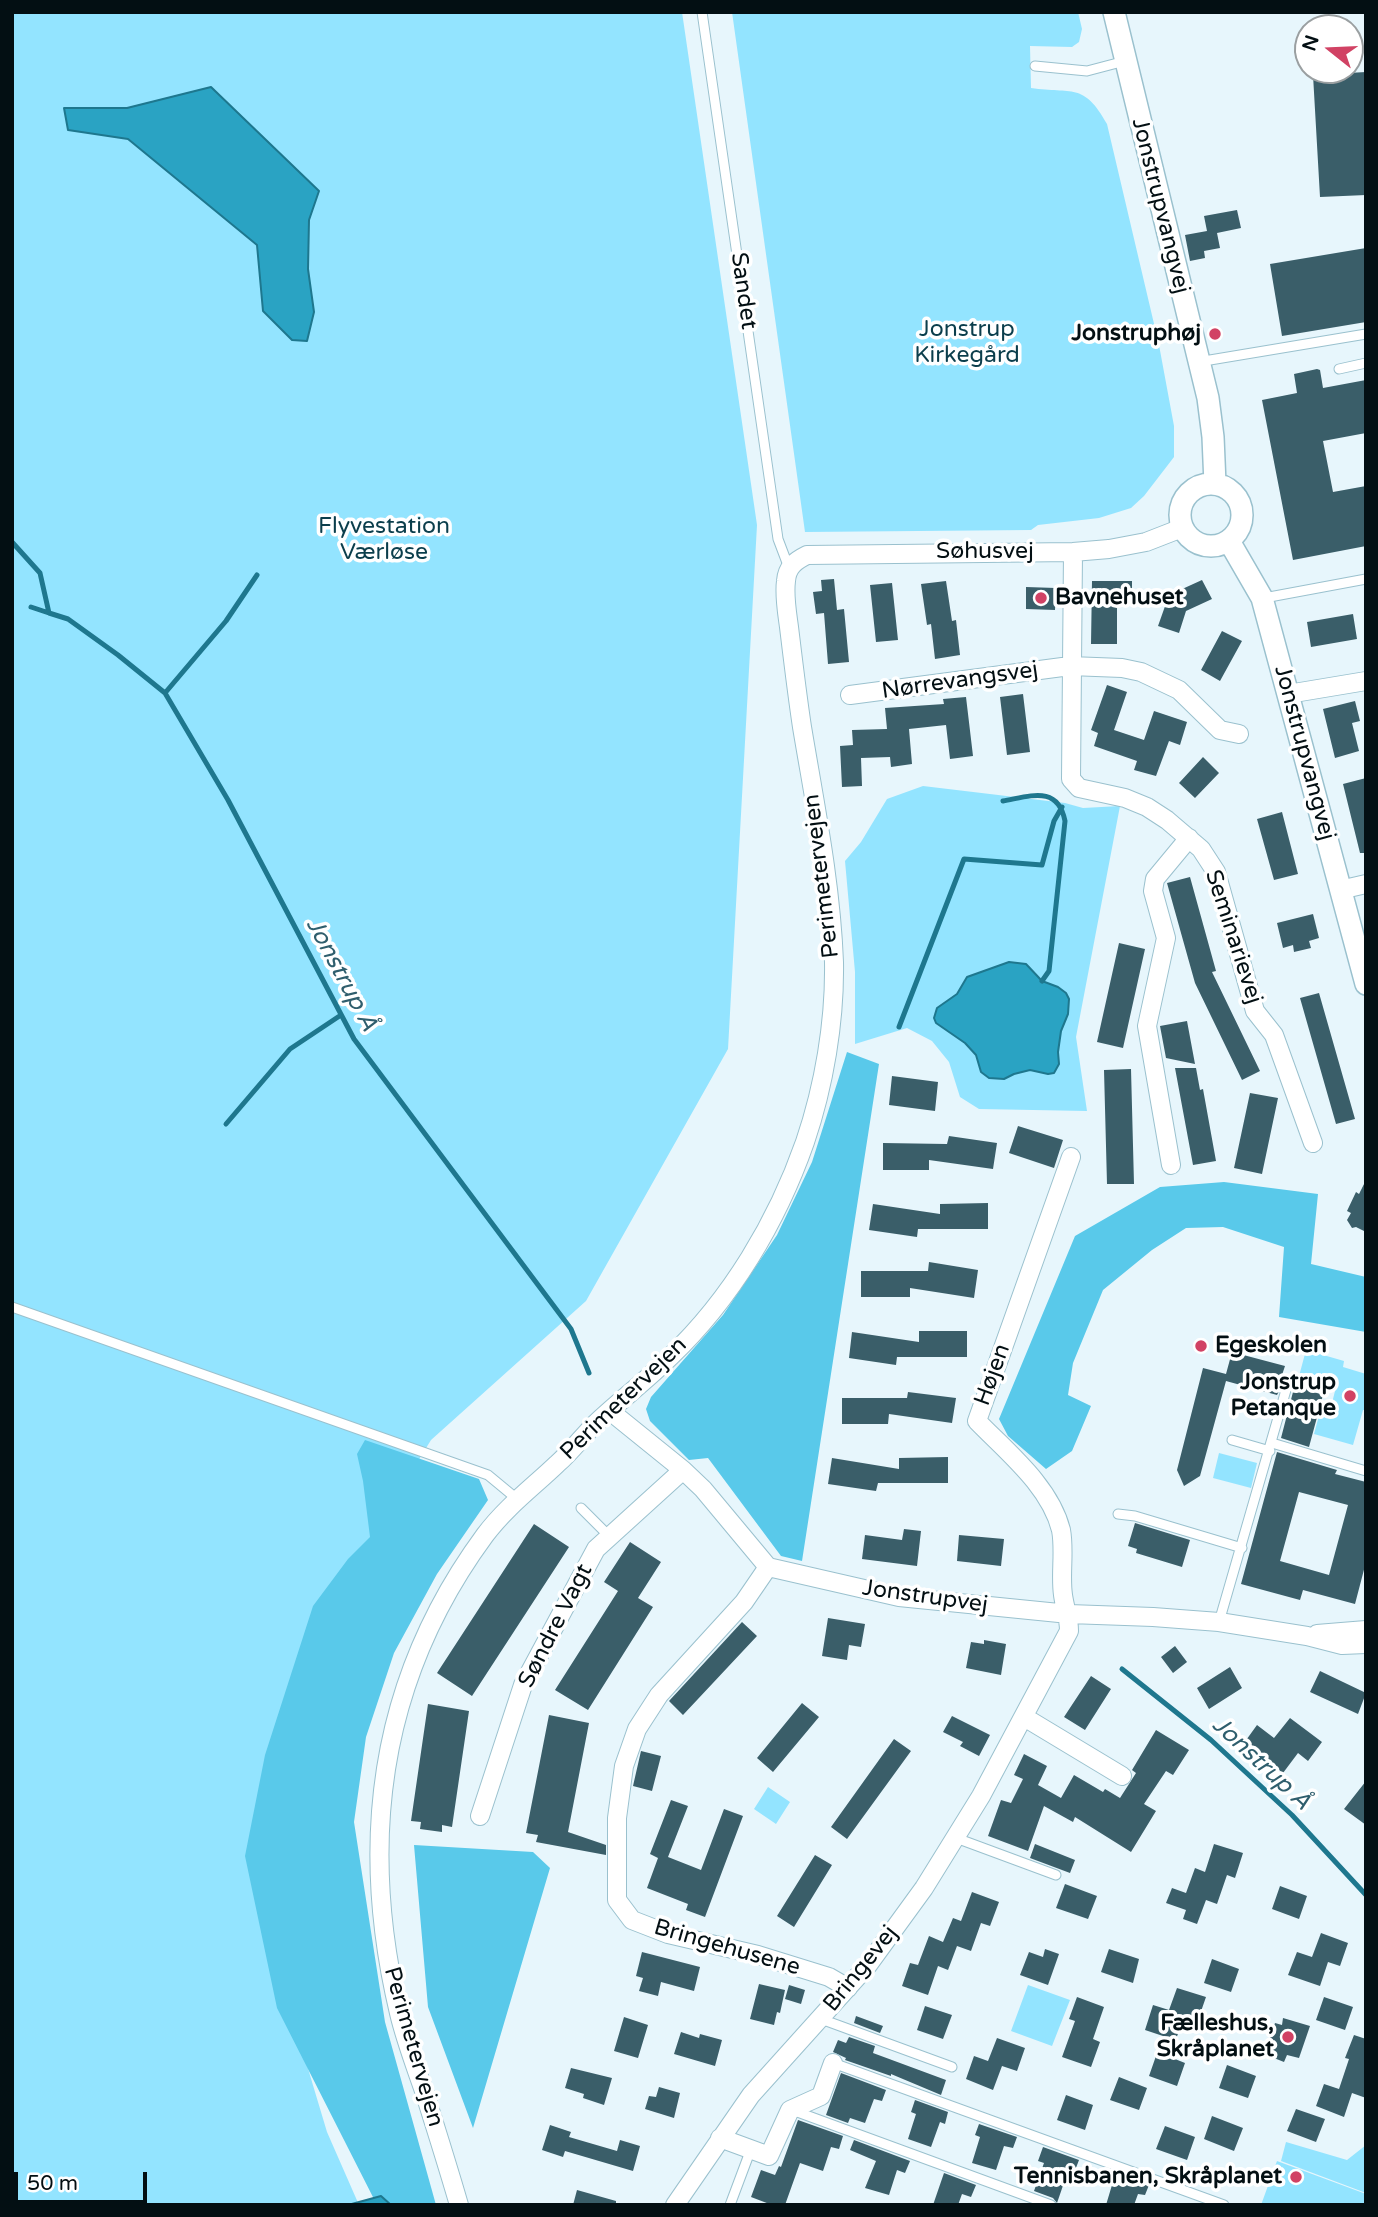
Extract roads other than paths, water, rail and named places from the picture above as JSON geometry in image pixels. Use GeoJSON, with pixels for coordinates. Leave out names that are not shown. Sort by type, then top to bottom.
{"type":"FeatureCollection","features":[{"type":"Feature","properties":{"kind":"street","name":"Jonstrupvangvej"},"geometry":{"type":"LineString","coordinates":[[1114,12],[1208,398],[1213,437],[1214,484]]}},
{"type":"Feature","properties":{"kind":"street"},"geometry":{"type":"LineString","coordinates":[[1214,484],[1230,490],[1240,503],[1240,528],[1229,541],[1221,545],[1203,545],[1194,542],[1182,528],[1180,512],[1185,496],[1198,486],[1214,484]]}},
{"type":"Feature","properties":{"kind":"street","name":"Søhusvej"},"geometry":{"type":"LineString","coordinates":[[789,568],[797,559],[807,555],[1073,552],[1109,549],[1146,542],[1182,528]]}},
{"type":"Feature","properties":{"kind":"street","name":"Jonstrupvangvej"},"geometry":{"type":"LineString","coordinates":[[1229,541],[1262,598],[1366,984]]}},
{"type":"Feature","properties":{"kind":"street","name":"Seminarievej"},"geometry":{"type":"LineString","coordinates":[[1073,552],[1071,779],[1079,788],[1147,807],[1201,849],[1216,872],[1255,1011],[1274,1035],[1312,1143]]}},
{"type":"Feature","properties":{"kind":"street","name":"Perimetervejen"},"geometry":{"type":"LineString","coordinates":[[459,2205],[399,2017],[385,1947],[379,1877],[379,1822],[384,1771],[410,1671],[429,1626],[455,1579],[488,1530],[517,1499],[681,1346],[722,1299],[760,1241],[792,1179],[813,1118],[828,1050],[834,965],[829,892],[796,692],[785,590],[789,568]]}},
{"type":"Feature","properties":{"kind":"street","name":"Nørrevangsvej"},"geometry":{"type":"LineString","coordinates":[[850,695],[1070,666],[1122,668],[1141,672],[1179,690],[1220,730],[1238,734]]}},
{"type":"Feature","properties":{"kind":"street"},"geometry":{"type":"LineString","coordinates":[[1288,694],[1366,681]]}},
{"type":"Feature","properties":{"kind":"street"},"geometry":{"type":"LineString","coordinates":[[1171,1165],[1147,1026],[1166,938],[1153,891],[1155,879],[1189,838]]}},
{"type":"Feature","properties":{"kind":"street"},"geometry":{"type":"LineString","coordinates":[[1340,890],[1366,884]]}},
{"type":"Feature","properties":{"kind":"street","name":"Højen"},"geometry":{"type":"LineString","coordinates":[[1069,1614],[1063,1596],[1061,1532],[1053,1508],[1033,1478],[977,1421],[1071,1157]]}},
{"type":"Feature","properties":{"kind":"street"},"geometry":{"type":"LineString","coordinates":[[610,1411],[703,1489],[768,1567]]}},
{"type":"Feature","properties":{"kind":"street","name":"Søndre Vagt"},"geometry":{"type":"LineString","coordinates":[[480,1816],[523,1685],[596,1549],[683,1470]]}},
{"type":"Feature","properties":{"kind":"street","name":"Jonstrupvej"},"geometry":{"type":"LineString","coordinates":[[768,1567],[899,1597],[1069,1614],[1219,1622],[1307,1636],[1342,1646],[1366,1644]]}},
{"type":"Feature","properties":{"kind":"street","name":"Bringehusene"},"geometry":{"type":"LineString","coordinates":[[768,1567],[744,1602],[659,1695],[637,1729],[624,1766],[617,1818],[617,1900],[632,1920],[668,1934],[769,1958],[829,1977],[848,1988]]}},
{"type":"Feature","properties":{"kind":"street","name":"Bringevej"},"geometry":{"type":"LineString","coordinates":[[675,2205],[751,2095],[868,1965],[924,1888],[956,1838],[1024,1717],[1069,1631],[1069,1614]]}},
{"type":"Feature","properties":{"kind":"street","name":"Jonstrupvej"},"geometry":{"type":"LineString","coordinates":[[1307,1636],[1366,1630]]}},
{"type":"Feature","properties":{"kind":"street"},"geometry":{"type":"LineString","coordinates":[[1024,1717],[1122,1776]]}},
{"type":"Feature","properties":{"kind":"street"},"geometry":{"type":"LineString","coordinates":[[720,2138],[769,2156],[790,2110],[821,2096],[833,2063]]}},
{"type":"Feature","properties":{"kind":"lane","name":"Sandet"},"geometry":{"type":"LineString","coordinates":[[702,12],[778,540],[789,568]]}},
{"type":"Feature","properties":{"kind":"lane"},"geometry":{"type":"LineString","coordinates":[[1035,66],[1087,71],[1125,61]]}},
{"type":"Feature","properties":{"kind":"lane"},"geometry":{"type":"LineString","coordinates":[[1198,362],[1366,334]]}},
{"type":"Feature","properties":{"kind":"lane"},"geometry":{"type":"LineString","coordinates":[[1339,369],[1366,363]]}},
{"type":"Feature","properties":{"kind":"lane"},"geometry":{"type":"LineString","coordinates":[[1262,598],[1366,579]]}},
{"type":"Feature","properties":{"kind":"lane"},"geometry":{"type":"LineString","coordinates":[[12,1307],[488,1475],[517,1499]]}},
{"type":"Feature","properties":{"kind":"lane"},"geometry":{"type":"LineString","coordinates":[[1219,1622],[1286,1390]]}},
{"type":"Feature","properties":{"kind":"lane"},"geometry":{"type":"LineString","coordinates":[[1232,1440],[1366,1471]]}},
{"type":"Feature","properties":{"kind":"lane"},"geometry":{"type":"LineString","coordinates":[[581,1508],[609,1536]]}},
{"type":"Feature","properties":{"kind":"lane"},"geometry":{"type":"LineString","coordinates":[[1118,1514],[1135,1516],[1242,1548]]}},
{"type":"Feature","properties":{"kind":"lane"},"geometry":{"type":"LineString","coordinates":[[956,1838],[1056,1875]]}},
{"type":"Feature","properties":{"kind":"lane"},"geometry":{"type":"LineString","coordinates":[[821,2019],[952,2067]]}},
{"type":"Feature","properties":{"kind":"lane"},"geometry":{"type":"LineString","coordinates":[[833,2063],[1224,2205]]}},
{"type":"Feature","properties":{"kind":"lane"},"geometry":{"type":"LineString","coordinates":[[790,2110],[1051,2205]]}},
{"type":"Feature","properties":{"kind":"lane"},"geometry":{"type":"LineString","coordinates":[[730,2205],[751,2149]]}},
{"type":"Feature","properties":{"kind":"waterway","name":"Jonstrup Å"},"geometry":{"type":"LineString","coordinates":[[12,542],[40,573],[49,613],[68,619],[165,693],[228,800],[354,1039],[571,1329],[589,1373]]}},
{"type":"Feature","properties":{"kind":"waterway"},"geometry":{"type":"LineString","coordinates":[[165,693],[226,621],[257,575]]}},
{"type":"Feature","properties":{"kind":"waterway","name":"Jonstrup Å"},"geometry":{"type":"LineString","coordinates":[[31,607],[49,613]]}},
{"type":"Feature","properties":{"kind":"waterway"},"geometry":{"type":"LineString","coordinates":[[1003,801],[1033,796],[1050,798],[1056,802],[1065,821],[1049,971],[1042,981]]}},
{"type":"Feature","properties":{"kind":"waterway"},"geometry":{"type":"LineString","coordinates":[[899,1027],[964,859],[1042,865],[1054,821],[1062,807]]}},
{"type":"Feature","properties":{"kind":"waterway"},"geometry":{"type":"LineString","coordinates":[[226,1124],[290,1049],[341,1015]]}},
{"type":"Feature","properties":{"kind":"waterway","name":"Jonstrup Å"},"geometry":{"type":"LineString","coordinates":[[1122,1669],[1211,1740],[1292,1815],[1366,1895]]}},
{"type":"Feature","properties":{"kind":"place","name":"Jonstruphøj"},"geometry":{"type":"Point","coordinates":[1215,334]}},
{"type":"Feature","properties":{"kind":"place","name":"Bavnehuset"},"geometry":{"type":"Point","coordinates":[1041,598]}},
{"type":"Feature","properties":{"kind":"place","name":"Egeskolen"},"geometry":{"type":"Point","coordinates":[1201,1346]}},
{"type":"Feature","properties":{"kind":"place","name":"Jonstrup Petanque"},"geometry":{"type":"Point","coordinates":[1350,1396]}},
{"type":"Feature","properties":{"kind":"place","name":"Fælleshus, Skråplanet"},"geometry":{"type":"Point","coordinates":[1288,2037]}},
{"type":"Feature","properties":{"kind":"place","name":"Tennisbanen, Skråplanet"},"geometry":{"type":"Point","coordinates":[1296,2177]}},
{"type":"Feature","properties":{"kind":"park label","name":"Jonstrup Kirkegård"},"geometry":{"type":"Point","coordinates":[967,343]}},
{"type":"Feature","properties":{"kind":"park label","name":"Flyvestation Værløse"},"geometry":{"type":"Point","coordinates":[384,540]}}]}
